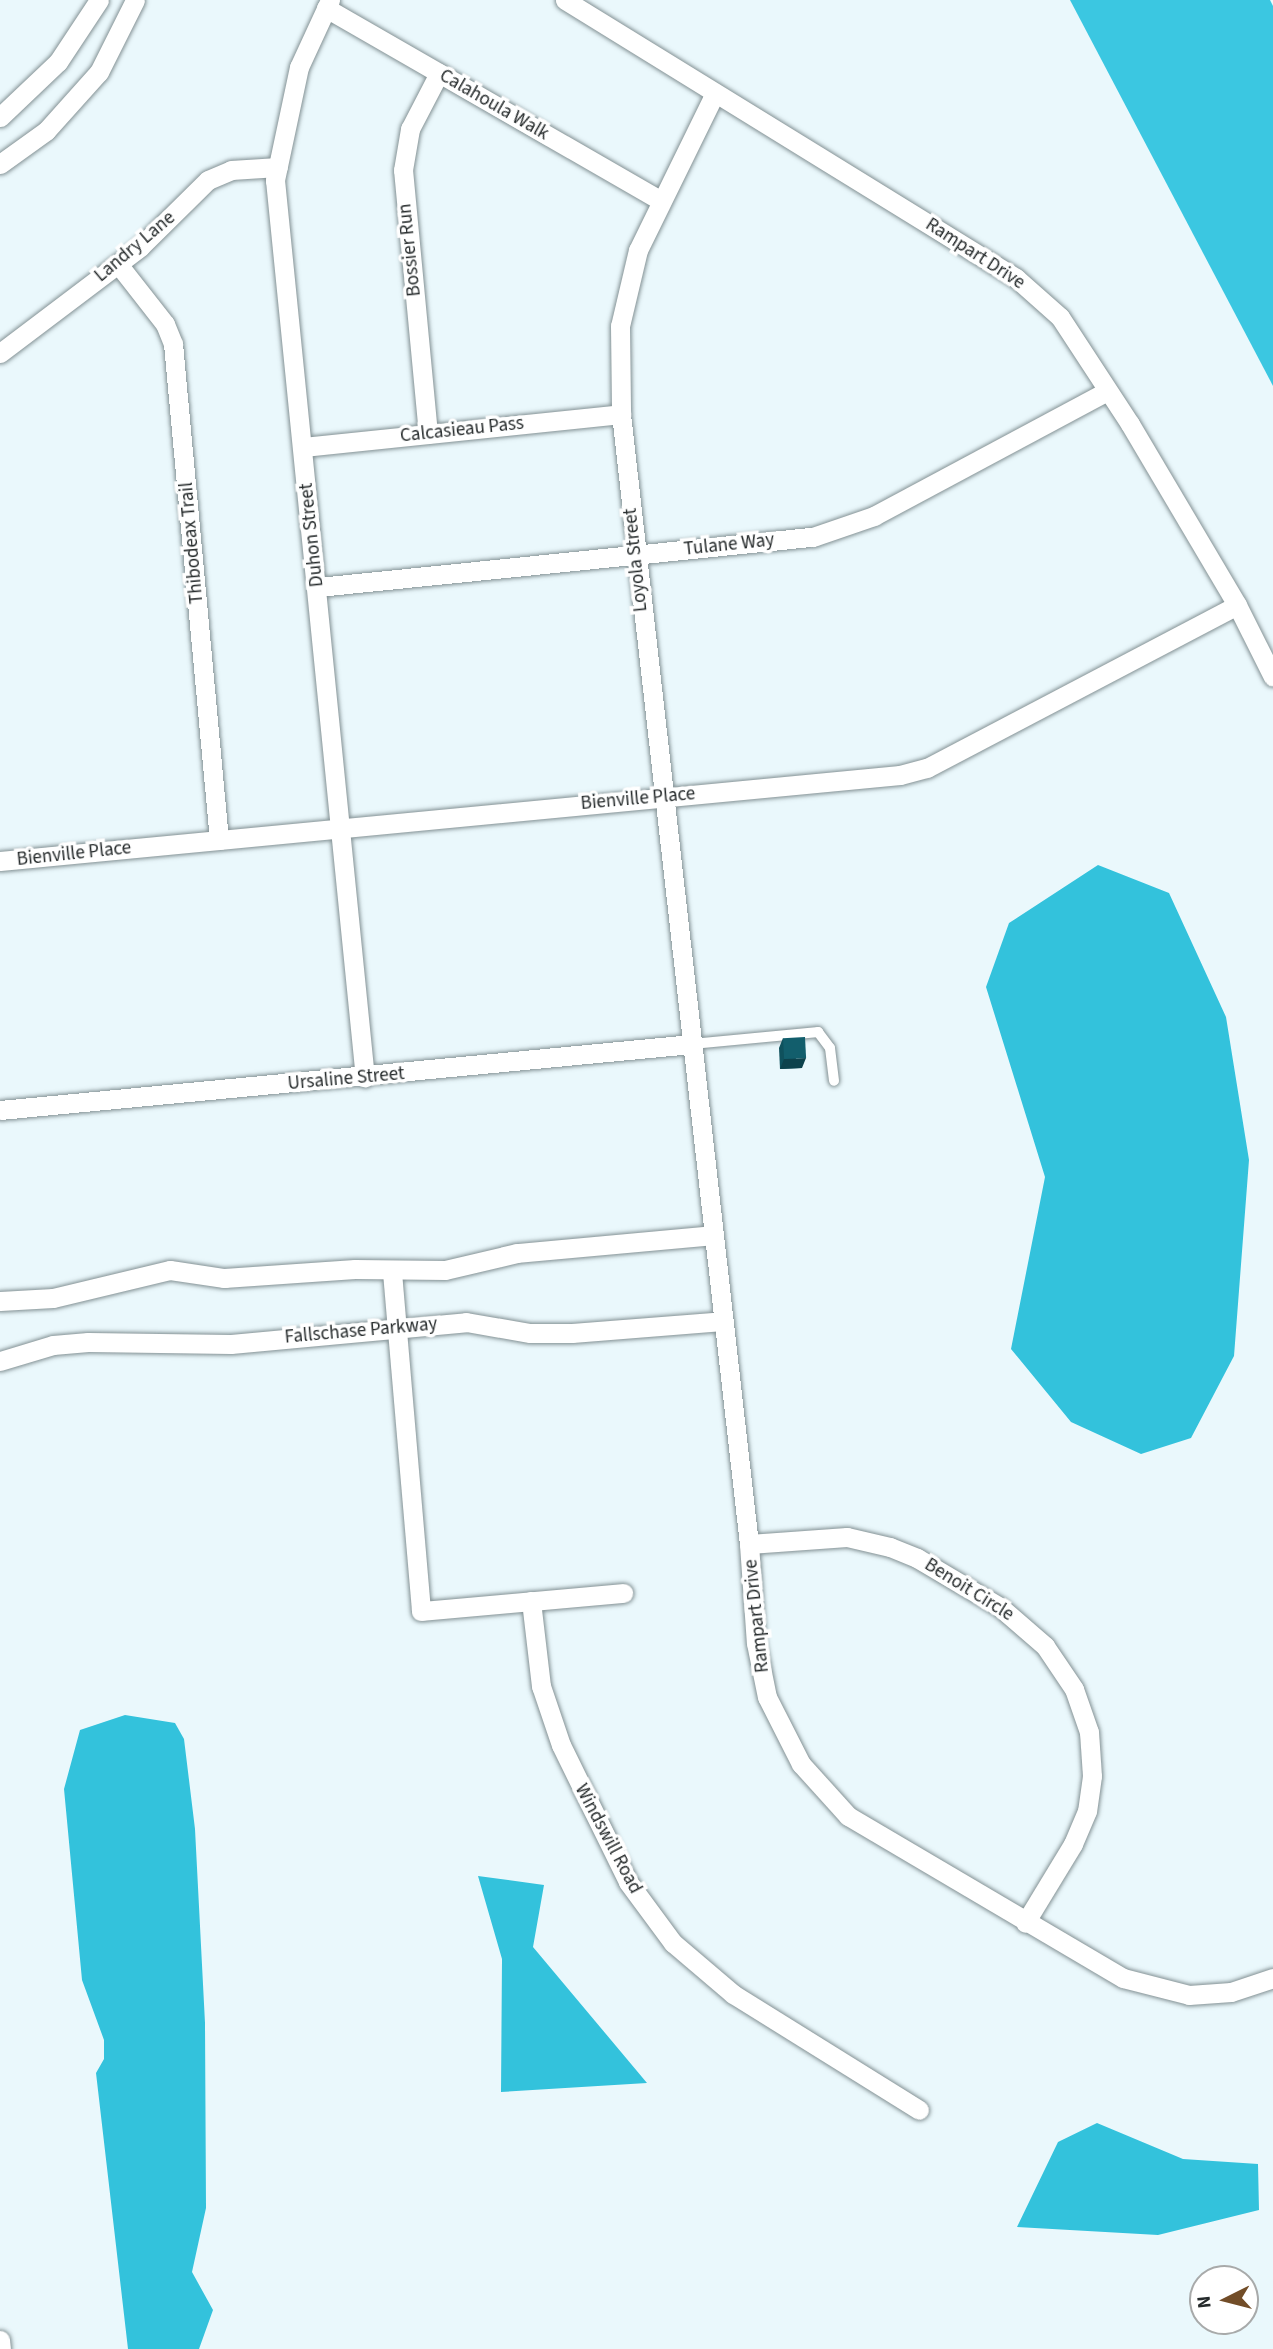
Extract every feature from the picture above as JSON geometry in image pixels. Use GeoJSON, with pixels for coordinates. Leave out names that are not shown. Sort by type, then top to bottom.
{"type":"FeatureCollection","features":[{"type":"Feature","properties":{"kind":"street"},"geometry":{"type":"LineString","coordinates":[[0,117],[58,62],[99,0]]}},
{"type":"Feature","properties":{"kind":"street"},"geometry":{"type":"LineString","coordinates":[[0,164],[46,131],[99,72],[135,0]]}},
{"type":"Feature","properties":{"kind":"street","name":"Rampart Drive"},"geometry":{"type":"LineString","coordinates":[[565,0],[1016,278],[1060,317],[1237,605],[1273,677]]}},
{"type":"Feature","properties":{"kind":"street","name":"Calahoula Walk"},"geometry":{"type":"LineString","coordinates":[[328,4],[439,73],[662,201]]}},
{"type":"Feature","properties":{"kind":"street","name":"Duhon Street"},"geometry":{"type":"LineString","coordinates":[[328,4],[299,67],[275,180],[318,587],[365,1078]]}},
{"type":"Feature","properties":{"kind":"street","name":"Bossier Run"},"geometry":{"type":"LineString","coordinates":[[428,434],[403,170],[410,129],[439,73]]}},
{"type":"Feature","properties":{"kind":"street","name":"Loyola Street"},"geometry":{"type":"LineString","coordinates":[[692,1044],[635,554],[621,414],[620,326],[638,250],[715,93]]}},
{"type":"Feature","properties":{"kind":"street","name":"Landry Lane"},"geometry":{"type":"LineString","coordinates":[[0,353],[118,264],[208,180],[231,170],[278,167]]}},
{"type":"Feature","properties":{"kind":"street","name":"Thibodeax Trail"},"geometry":{"type":"LineString","coordinates":[[118,264],[165,324],[173,344],[219,840]]}},
{"type":"Feature","properties":{"kind":"street","name":"Tulane Way"},"geometry":{"type":"LineString","coordinates":[[318,587],[813,537],[841,529],[1107,391]]}},
{"type":"Feature","properties":{"kind":"street","name":"Calcasieau Pass"},"geometry":{"type":"LineString","coordinates":[[303,447],[621,414]]}},
{"type":"Feature","properties":{"kind":"street","name":"Bienville Place"},"geometry":{"type":"LineString","coordinates":[[0,861],[900,775],[927,768],[1237,605]]}},
{"type":"Feature","properties":{"kind":"street","name":"Rampart Drive"},"geometry":{"type":"LineString","coordinates":[[692,1044],[749,1544],[756,1643],[767,1697],[801,1764],[848,1816],[1025,1923],[1124,1978],[1160,1990],[1189,1995],[1231,1992],[1273,1978]]}},
{"type":"Feature","properties":{"kind":"street","name":"Ursaline Street"},"geometry":{"type":"LineString","coordinates":[[0,1110],[365,1078],[692,1044]]}},
{"type":"Feature","properties":{"kind":"street"},"geometry":{"type":"LineString","coordinates":[[0,1301],[53,1298],[170,1270],[224,1278],[355,1269],[392,1272],[445,1270],[517,1253],[713,1235]]}},
{"type":"Feature","properties":{"kind":"street"},"geometry":{"type":"LineString","coordinates":[[392,1272],[421,1611],[623,1593]]}},
{"type":"Feature","properties":{"kind":"street","name":"Fallschase Parkway"},"geometry":{"type":"LineString","coordinates":[[0,1361],[53,1345],[88,1342],[231,1344],[466,1322],[530,1333],[572,1333],[723,1321]]}},
{"type":"Feature","properties":{"kind":"street","name":"Benoit Circle"},"geometry":{"type":"LineString","coordinates":[[749,1544],[847,1537],[890,1547],[917,1558],[1000,1607],[1045,1646],[1074,1689],[1089,1732],[1092,1776],[1087,1811],[1073,1844],[1025,1923]]}},
{"type":"Feature","properties":{"kind":"street","name":"Windswill Road"},"geometry":{"type":"LineString","coordinates":[[531,1601],[541,1686],[561,1745],[628,1882],[673,1943],[753,2008],[919,2110]]}},
{"type":"Feature","properties":{"kind":"street"},"geometry":{"type":"LineString","coordinates":[[0,2340],[1,2349]]}},
{"type":"Feature","properties":{"kind":"lane"},"geometry":{"type":"LineString","coordinates":[[692,1044],[818,1032],[830,1048],[834,1081]]}},
{"type":"Feature","properties":{"kind":"shaded area"},"geometry":{"type":"Polygon","coordinates":[[[1070,0],[1270,0],[1273,6],[1273,386],[1070,0]]]}},
{"type":"Feature","properties":{"kind":"shaded area"},"geometry":{"type":"Polygon","coordinates":[[[1098,865],[1169,893],[1226,1017],[1249,1160],[1234,1356],[1191,1438],[1141,1454],[1071,1422],[1011,1349],[1045,1177],[986,987],[1009,923],[1098,865]]]}},
{"type":"Feature","properties":{"kind":"shaded area"},"geometry":{"type":"Polygon","coordinates":[[[125,1715],[175,1723],[184,1739],[195,1829],[205,2023],[206,2208],[192,2272],[213,2310],[199,2349],[128,2349],[96,2073],[104,2059],[104,2040],[82,1980],[64,1789],[80,1730],[125,1715]]]}},
{"type":"Feature","properties":{"kind":"shaded area"},"geometry":{"type":"Polygon","coordinates":[[[478,1876],[544,1885],[533,1947],[647,2083],[501,2092],[502,1959],[478,1876]]]}},
{"type":"Feature","properties":{"kind":"shaded area"},"geometry":{"type":"Polygon","coordinates":[[[1097,2123],[1183,2159],[1258,2164],[1259,2210],[1158,2235],[1017,2227],[1058,2142],[1097,2123]]]}},
{"type":"Feature","properties":{"kind":"building"},"geometry":{"type":"Polygon","coordinates":[[[805,1037],[806,1058],[784,1059],[783,1038],[805,1037]]]}}]}
